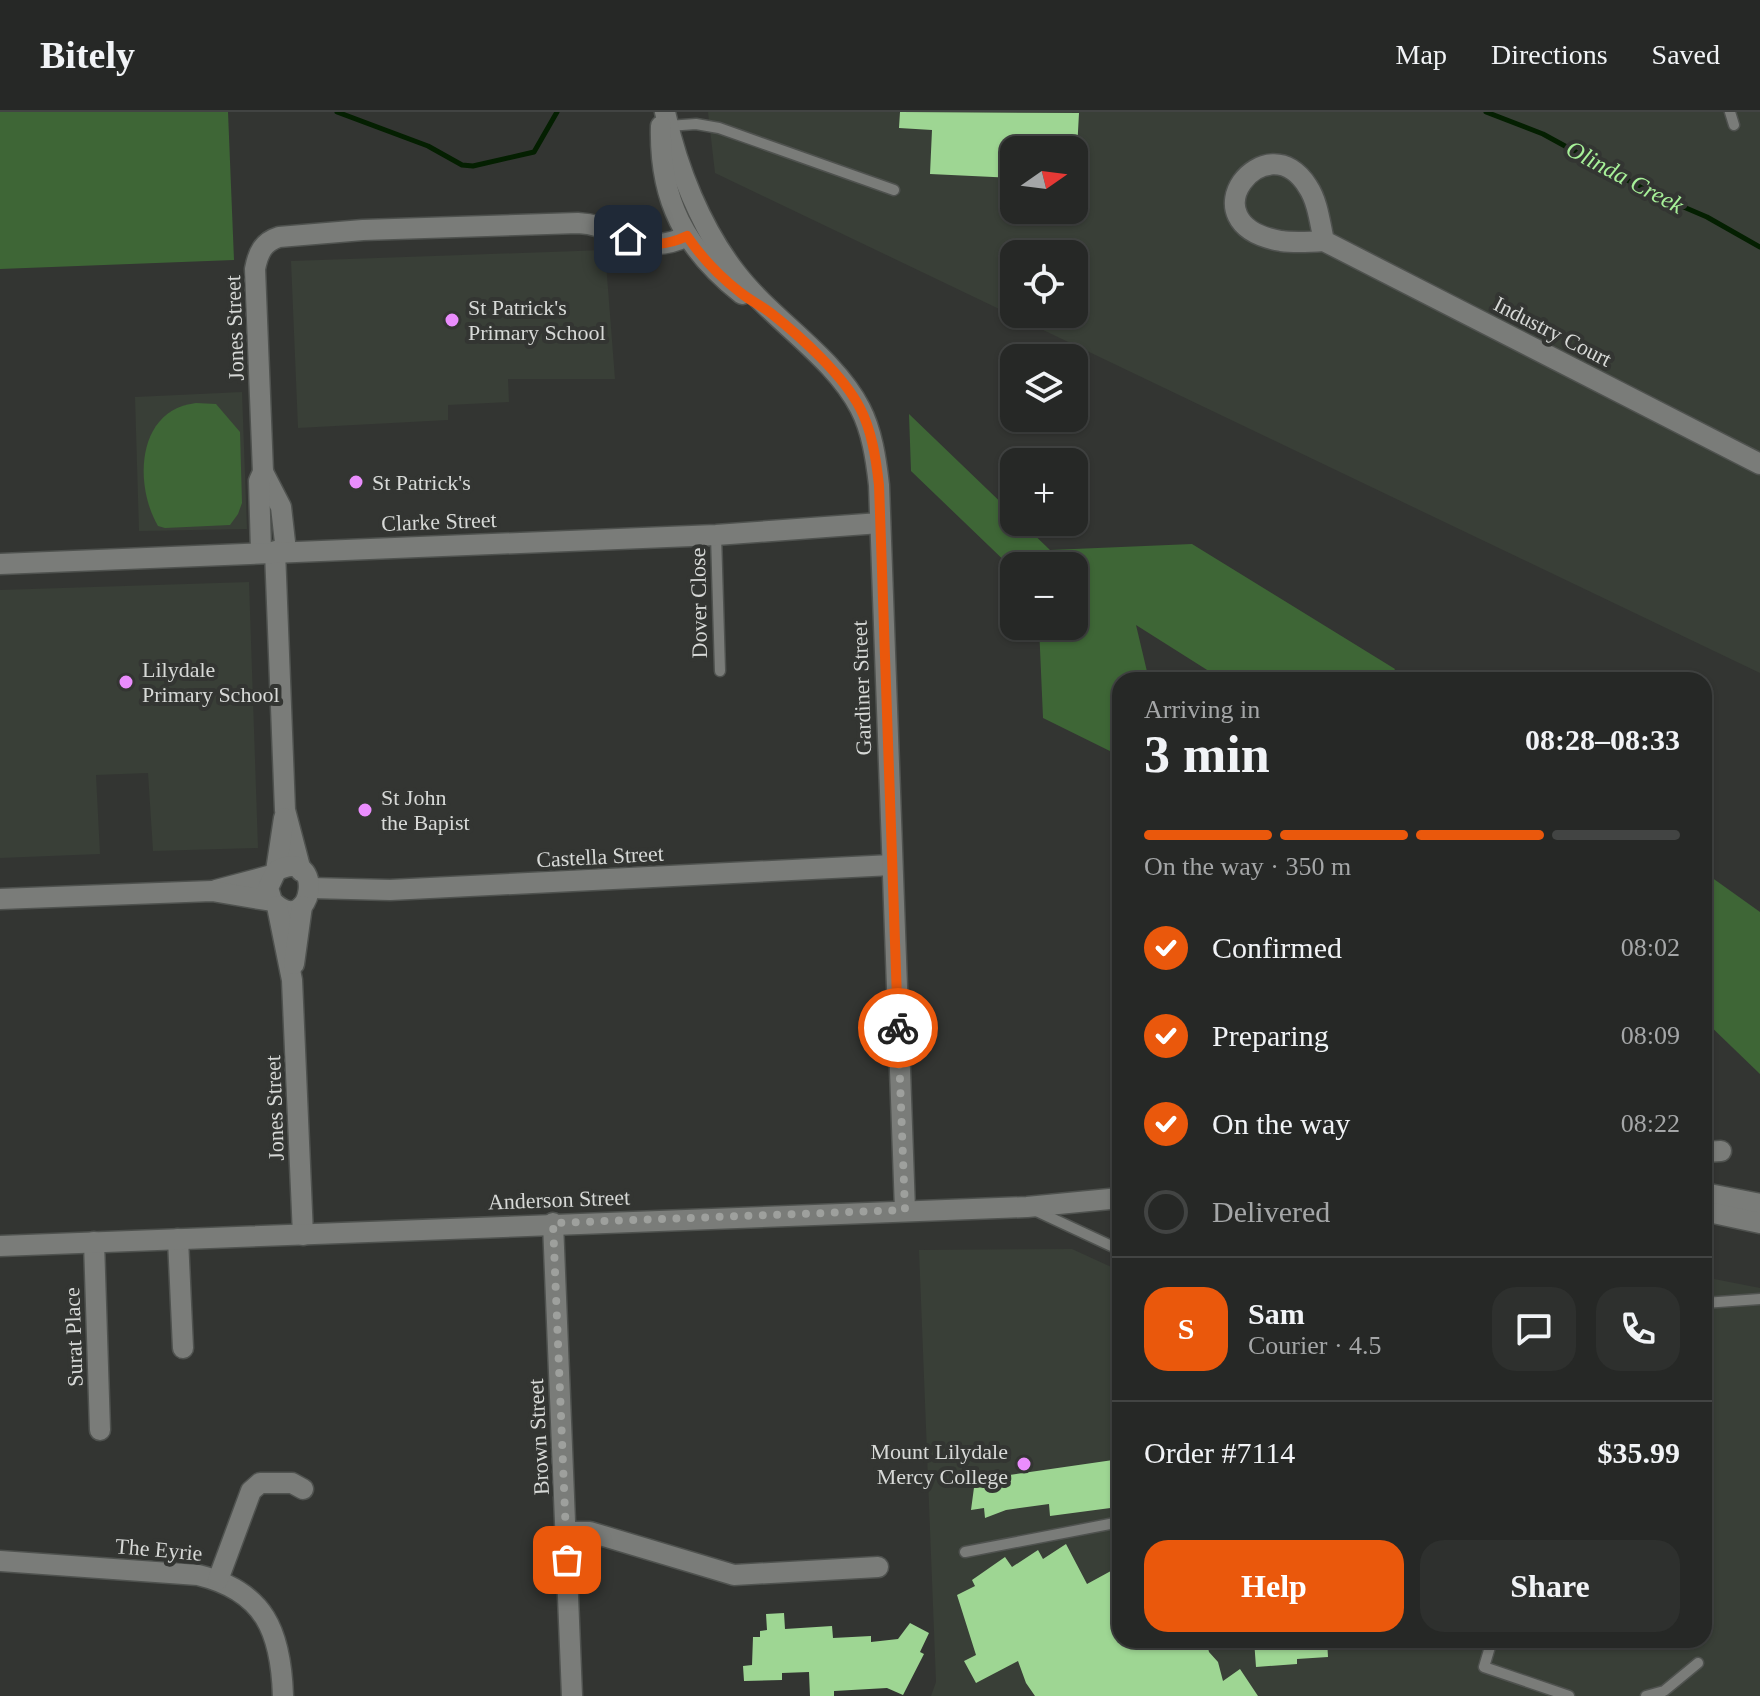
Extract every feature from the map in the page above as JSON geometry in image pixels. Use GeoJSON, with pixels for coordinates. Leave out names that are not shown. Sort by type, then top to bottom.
{"type":"FeatureCollection","features":[{"type":"Feature","properties":{"kind":"street","name":"Gardiner Street"},"geometry":{"type":"LineString","coordinates":[[665,117],[685,178],[706,224],[735,272],[772,314],[834,373],[859,406],[874,450],[880,523],[905,1210]]}},
{"type":"Feature","properties":{"kind":"street"},"geometry":{"type":"LineString","coordinates":[[665,117],[661,157],[675,215],[709,265],[772,314]]}},
{"type":"Feature","properties":{"kind":"street","name":"Industry Court"},"geometry":{"type":"LineString","coordinates":[[1324,241],[1309,187],[1294,171],[1275,164],[1253,169],[1245,175],[1235,195],[1235,208],[1245,226],[1279,241],[1324,241],[1760,464]]}},
{"type":"Feature","properties":{"kind":"street","name":"Jones Street"},"geometry":{"type":"LineString","coordinates":[[303,1235],[292,980],[305,888],[285,810],[274,551],[281,507],[263,472],[255,269],[262,248],[279,237],[457,226],[584,224],[652,245],[674,242],[687,236]]}},
{"type":"Feature","properties":{"kind":"street","name":"Clarke Street"},"geometry":{"type":"LineString","coordinates":[[0,564],[716,535],[880,523]]}},
{"type":"Feature","properties":{"kind":"street","name":"Jones Street"},"geometry":{"type":"LineString","coordinates":[[274,873],[285,810]]}},
{"type":"Feature","properties":{"kind":"street","name":"Castella Street"},"geometry":{"type":"LineString","coordinates":[[305,888],[390,890],[892,865]]}},
{"type":"Feature","properties":{"kind":"street"},"geometry":{"type":"LineString","coordinates":[[0,899],[212,891],[289,910],[305,888],[289,867],[212,891]]}},
{"type":"Feature","properties":{"kind":"street"},"geometry":{"type":"LineString","coordinates":[[274,873],[268,888],[274,904]]}},
{"type":"Feature","properties":{"kind":"street","name":"Jones Street"},"geometry":{"type":"LineString","coordinates":[[274,904],[292,980]]}},
{"type":"Feature","properties":{"kind":"street"},"geometry":{"type":"LineString","coordinates":[[1712,1195],[1760,1204]]}},
{"type":"Feature","properties":{"kind":"street","name":"Anderson Street"},"geometry":{"type":"LineString","coordinates":[[0,1246],[1027,1207],[1112,1199]]}},
{"type":"Feature","properties":{"kind":"street"},"geometry":{"type":"LineString","coordinates":[[1712,1213],[1760,1223]]}},
{"type":"Feature","properties":{"kind":"street","name":"Brown Street"},"geometry":{"type":"LineString","coordinates":[[553,1223],[572,1696]]}},
{"type":"Feature","properties":{"kind":"street"},"geometry":{"type":"LineString","coordinates":[[178,1239],[183,1348]]}},
{"type":"Feature","properties":{"kind":"street","name":"Surat Place"},"geometry":{"type":"LineString","coordinates":[[94,1242],[100,1430]]}},
{"type":"Feature","properties":{"kind":"street"},"geometry":{"type":"LineString","coordinates":[[218,1580],[251,1491],[260,1483],[292,1483],[303,1489]]}},
{"type":"Feature","properties":{"kind":"street"},"geometry":{"type":"LineString","coordinates":[[566,1532],[590,1532],[734,1575],[878,1567]]}},
{"type":"Feature","properties":{"kind":"street","name":"The Eyrie"},"geometry":{"type":"LineString","coordinates":[[0,1561],[198,1575],[239,1590],[261,1612],[276,1638],[282,1661],[283,1696]]}},
{"type":"Feature","properties":{"kind":"lane"},"geometry":{"type":"LineString","coordinates":[[1730,112],[1734,125]]}},
{"type":"Feature","properties":{"kind":"lane"},"geometry":{"type":"LineString","coordinates":[[665,117],[711,126],[894,190]]}},
{"type":"Feature","properties":{"kind":"lane","name":"Dover Close"},"geometry":{"type":"LineString","coordinates":[[716,535],[720,671]]}},
{"type":"Feature","properties":{"kind":"lane"},"geometry":{"type":"LineString","coordinates":[[1027,1207],[1112,1246]]}},
{"type":"Feature","properties":{"kind":"lane"},"geometry":{"type":"LineString","coordinates":[[1712,1302],[1760,1299]]}},
{"type":"Feature","properties":{"kind":"lane"},"geometry":{"type":"LineString","coordinates":[[965,1552],[1112,1524]]}},
{"type":"Feature","properties":{"kind":"lane"},"geometry":{"type":"LineString","coordinates":[[1490,1648],[1484,1667],[1569,1696]]}},
{"type":"Feature","properties":{"kind":"lane"},"geometry":{"type":"LineString","coordinates":[[1646,1696],[1664,1691],[1698,1663]]}},
{"type":"Feature","properties":{"kind":"shaded area"},"geometry":{"type":"Polygon","coordinates":[[[708,112],[1760,112],[1760,673],[1088,351],[1088,344],[1072,344],[1039,328],[1088,328],[1088,240],[1000,240],[1000,309],[715,173],[708,112]]]}},
{"type":"Feature","properties":{"kind":"shaded area","name":"St Patrick's Primary School"},"geometry":{"type":"Polygon","coordinates":[[[605,250],[615,379],[508,379],[509,402],[448,405],[448,420],[298,428],[291,261],[605,250]]]}},
{"type":"Feature","properties":{"kind":"shaded area"},"geometry":{"type":"Polygon","coordinates":[[[242,392],[247,529],[139,531],[135,397],[242,392]]]}},
{"type":"Feature","properties":{"kind":"shaded area","name":"Lilydale Primary School"},"geometry":{"type":"Polygon","coordinates":[[[249,582],[258,848],[153,851],[148,773],[96,775],[100,854],[0,858],[0,590],[249,582]]]}},
{"type":"Feature","properties":{"kind":"shaded area","name":"Mount Lilydale Mercy College"},"geometry":{"type":"Polygon","coordinates":[[[1072,1249],[1112,1267],[1112,1648],[1712,1648],[1712,1279],[1760,1288],[1760,1696],[931,1696],[936,1682],[919,1250],[1072,1249]]]}},
{"type":"Feature","properties":{"kind":"green space"},"geometry":{"type":"Polygon","coordinates":[[[0,112],[228,112],[234,260],[0,269],[0,112]]]}},
{"type":"Feature","properties":{"kind":"green space"},"geometry":{"type":"Polygon","coordinates":[[[196,403],[216,404],[240,432],[242,503],[230,525],[165,528],[158,526],[145,490],[146,452],[151,434],[161,419],[176,409],[196,403]]]}},
{"type":"Feature","properties":{"kind":"green space"},"geometry":{"type":"Polygon","coordinates":[[[909,414],[1000,502],[1000,536],[1036,536],[1050,550],[1192,544],[1395,669],[1393,672],[1210,672],[1136,625],[1147,672],[1112,672],[1112,752],[1043,718],[1040,640],[1088,640],[1088,552],[1000,552],[1000,557],[911,471],[909,414]]]}},
{"type":"Feature","properties":{"kind":"green space"},"geometry":{"type":"Polygon","coordinates":[[[1712,878],[1760,912],[1760,1074],[1712,1028],[1712,878]]]}},
{"type":"Feature","properties":{"kind":"building"},"geometry":{"type":"Polygon","coordinates":[[[900,112],[1079,113],[1078,136],[1000,136],[1000,177],[930,174],[932,130],[899,128],[900,112]]]}},
{"type":"Feature","properties":{"kind":"building"},"geometry":{"type":"Polygon","coordinates":[[[1112,1460],[1112,1508],[1050,1516],[1049,1504],[1006,1510],[985,1518],[984,1508],[971,1510],[975,1480],[1112,1460]]]}},
{"type":"Feature","properties":{"kind":"building"},"geometry":{"type":"Polygon","coordinates":[[[1066,1544],[1087,1584],[1112,1570],[1112,1648],[1208,1648],[1218,1662],[1223,1681],[1240,1669],[1258,1696],[1035,1696],[1026,1683],[1018,1661],[976,1683],[964,1661],[976,1655],[957,1595],[975,1586],[972,1580],[1005,1557],[1012,1567],[1038,1550],[1043,1559],[1066,1544]]]}},
{"type":"Feature","properties":{"kind":"building"},"geometry":{"type":"Polygon","coordinates":[[[784,1613],[785,1629],[832,1626],[833,1638],[871,1636],[871,1642],[898,1639],[910,1623],[929,1633],[920,1652],[924,1654],[903,1695],[887,1688],[834,1691],[834,1696],[810,1696],[809,1672],[782,1673],[782,1680],[744,1681],[743,1666],[752,1665],[753,1637],[760,1637],[760,1631],[767,1630],[766,1614],[784,1613]]]}},
{"type":"Feature","properties":{"kind":"building"},"geometry":{"type":"Polygon","coordinates":[[[1255,1648],[1327,1648],[1328,1657],[1297,1659],[1297,1664],[1256,1667],[1255,1648]]]}},
{"type":"Feature","properties":{"kind":"waterway","name":"Olinda Creek"},"geometry":{"type":"LineString","coordinates":[[337,112],[428,146],[462,165],[473,166],[534,152],[557,112]]}},
{"type":"Feature","properties":{"kind":"waterway","name":"Olinda Creek"},"geometry":{"type":"LineString","coordinates":[[1486,112],[1543,134],[1651,193],[1707,217],[1760,247]]}},
{"type":"Feature","properties":{"kind":"way so far"},"geometry":{"type":"LineString","coordinates":[[567,1560],[553,1223],[905,1210],[898,1028]]}},
{"type":"Feature","properties":{"kind":"place","name":"St Patrick's Primary School"},"geometry":{"type":"Point","coordinates":[452,320]}},
{"type":"Feature","properties":{"kind":"place","name":"St Patrick's"},"geometry":{"type":"Point","coordinates":[356,482]}},
{"type":"Feature","properties":{"kind":"place","name":"Lilydale Primary School"},"geometry":{"type":"Point","coordinates":[126,682]}},
{"type":"Feature","properties":{"kind":"place","name":"St John the Bapist"},"geometry":{"type":"Point","coordinates":[365,810]}},
{"type":"Feature","properties":{"kind":"place","name":"Mount Lilydale Mercy College"},"geometry":{"type":"Point","coordinates":[1024,1464]}},
{"type":"Feature","properties":{"kind":"route"},"geometry":{"type":"LineString","coordinates":[[628,239],[652,245],[674,242],[687,236],[725,280],[772,314],[834,373],[854,398],[866,423],[879,485],[898,1028]]}}]}
